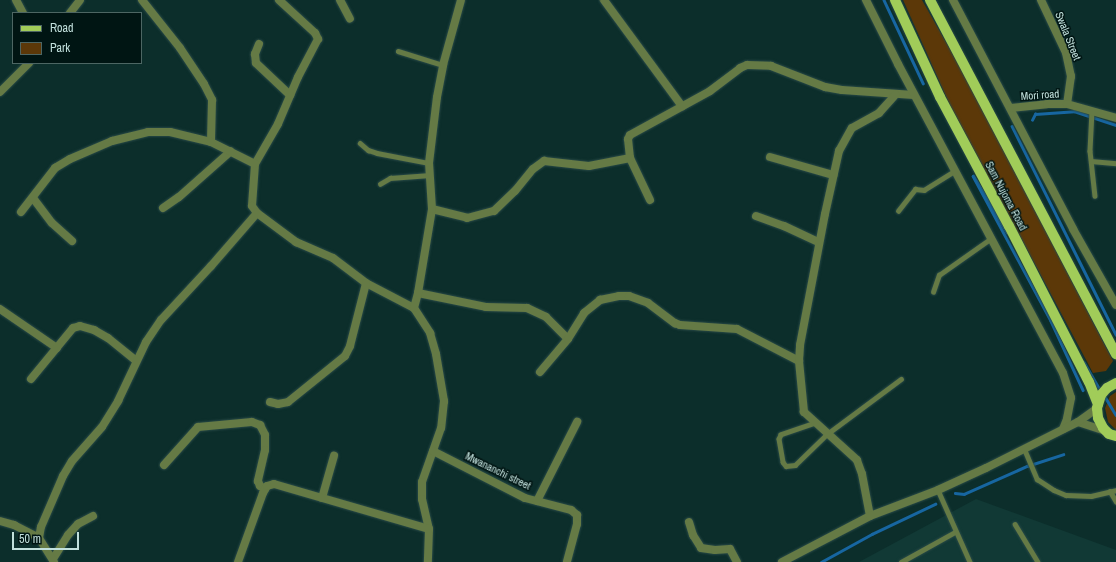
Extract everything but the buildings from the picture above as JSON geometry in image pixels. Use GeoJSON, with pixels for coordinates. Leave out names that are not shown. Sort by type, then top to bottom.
{"type":"FeatureCollection","features":[{"type":"Feature","properties":{"kind":"main road","name":"Sam Nujoma Road"},"geometry":{"type":"LineString","coordinates":[[895,0],[940,97],[1009,226],[1089,382],[1097,406],[1100,423],[1113,437]]}},
{"type":"Feature","properties":{"kind":"main road"},"geometry":{"type":"LineString","coordinates":[[930,0],[1116,354]]}},
{"type":"Feature","properties":{"kind":"main road"},"geometry":{"type":"LineString","coordinates":[[1097,406],[1101,395],[1116,383]]}},
{"type":"Feature","properties":{"kind":"street"},"geometry":{"type":"LineString","coordinates":[[16,0],[22,12]]}},
{"type":"Feature","properties":{"kind":"street"},"geometry":{"type":"LineString","coordinates":[[71,12],[80,0]]}},
{"type":"Feature","properties":{"kind":"street"},"geometry":{"type":"LineString","coordinates":[[142,0],[180,48],[204,84],[212,100],[211,142]]}},
{"type":"Feature","properties":{"kind":"street"},"geometry":{"type":"LineString","coordinates":[[279,0],[315,33],[318,39],[290,95],[278,124],[255,164],[252,206],[257,213],[296,242],[333,258],[366,283],[414,308],[430,333],[436,354],[444,401],[441,428],[422,482],[422,499],[429,529],[428,562]]}},
{"type":"Feature","properties":{"kind":"street"},"geometry":{"type":"LineString","coordinates":[[340,0],[350,18]]}},
{"type":"Feature","properties":{"kind":"street"},"geometry":{"type":"LineString","coordinates":[[414,308],[418,294],[432,209],[429,163],[436,97],[443,65],[461,0]]}},
{"type":"Feature","properties":{"kind":"street"},"geometry":{"type":"LineString","coordinates":[[604,0],[682,106]]}},
{"type":"Feature","properties":{"kind":"street"},"geometry":{"type":"LineString","coordinates":[[866,0],[954,171],[1063,373],[1069,388],[1070,406],[1063,429]]}},
{"type":"Feature","properties":{"kind":"street"},"geometry":{"type":"LineString","coordinates":[[953,0],[1011,108],[1073,229],[1116,305]]}},
{"type":"Feature","properties":{"kind":"street","name":"Swala Street"},"geometry":{"type":"LineString","coordinates":[[1041,0],[1067,60],[1071,76],[1067,104]]}},
{"type":"Feature","properties":{"kind":"street"},"geometry":{"type":"LineString","coordinates":[[259,44],[255,54],[256,63],[290,95]]}},
{"type":"Feature","properties":{"kind":"street"},"geometry":{"type":"LineString","coordinates":[[0,92],[28,64]]}},
{"type":"Feature","properties":{"kind":"street"},"geometry":{"type":"LineString","coordinates":[[650,200],[630,158],[628,139],[630,135],[710,91],[740,68],[754,64],[771,66],[825,87],[914,95]]}},
{"type":"Feature","properties":{"kind":"street"},"geometry":{"type":"LineString","coordinates":[[870,516],[862,474],[857,460],[804,412],[799,361],[804,324],[819,242],[839,151],[852,128],[879,113],[896,94]]}},
{"type":"Feature","properties":{"kind":"street","name":"Mori road"},"geometry":{"type":"LineString","coordinates":[[1011,108],[1047,104],[1067,104],[1116,118]]}},
{"type":"Feature","properties":{"kind":"street"},"geometry":{"type":"LineString","coordinates":[[21,212],[56,168],[70,159],[112,141],[148,132],[170,132],[211,142],[255,164]]}},
{"type":"Feature","properties":{"kind":"street"},"geometry":{"type":"LineString","coordinates":[[163,208],[179,197],[231,151]]}},
{"type":"Feature","properties":{"kind":"street"},"geometry":{"type":"LineString","coordinates":[[770,157],[833,175]]}},
{"type":"Feature","properties":{"kind":"street"},"geometry":{"type":"LineString","coordinates":[[432,209],[467,218],[494,211],[515,191],[533,169],[544,161],[589,166],[630,158]]}},
{"type":"Feature","properties":{"kind":"street"},"geometry":{"type":"LineString","coordinates":[[33,198],[52,223],[72,241]]}},
{"type":"Feature","properties":{"kind":"street"},"geometry":{"type":"LineString","coordinates":[[39,538],[41,527],[63,476],[72,461],[102,427],[118,401],[136,361],[161,320],[257,213]]}},
{"type":"Feature","properties":{"kind":"street"},"geometry":{"type":"LineString","coordinates":[[756,216],[784,226],[819,242]]}},
{"type":"Feature","properties":{"kind":"street"},"geometry":{"type":"LineString","coordinates":[[270,402],[278,404],[288,402],[345,356],[350,346],[366,283]]}},
{"type":"Feature","properties":{"kind":"street"},"geometry":{"type":"LineString","coordinates":[[418,294],[486,307],[527,308],[546,317],[568,339]]}},
{"type":"Feature","properties":{"kind":"street"},"geometry":{"type":"LineString","coordinates":[[540,372],[568,339],[584,313],[592,305],[608,297],[629,296],[648,303],[680,325],[737,329],[799,361]]}},
{"type":"Feature","properties":{"kind":"street"},"geometry":{"type":"LineString","coordinates":[[0,309],[57,348]]}},
{"type":"Feature","properties":{"kind":"street"},"geometry":{"type":"LineString","coordinates":[[31,379],[74,328],[80,326],[94,330],[108,338],[136,361]]}},
{"type":"Feature","properties":{"kind":"street"},"geometry":{"type":"LineString","coordinates":[[782,562],[870,516],[938,490],[1078,422],[1097,406]]}},
{"type":"Feature","properties":{"kind":"street"},"geometry":{"type":"LineString","coordinates":[[164,464],[198,427],[252,422],[260,426],[265,434],[265,450],[258,481],[260,486],[265,489]]}},
{"type":"Feature","properties":{"kind":"street"},"geometry":{"type":"LineString","coordinates":[[537,501],[577,422]]}},
{"type":"Feature","properties":{"kind":"street"},"geometry":{"type":"LineString","coordinates":[[1078,422],[1113,437]]}},
{"type":"Feature","properties":{"kind":"street","name":"Mwananchi street"},"geometry":{"type":"LineString","coordinates":[[433,451],[525,498],[571,510],[577,515],[577,524],[567,562]]}},
{"type":"Feature","properties":{"kind":"street"},"geometry":{"type":"LineString","coordinates":[[322,498],[334,456]]}},
{"type":"Feature","properties":{"kind":"street"},"geometry":{"type":"LineString","coordinates":[[238,562],[265,489],[267,486],[274,484],[429,529]]}},
{"type":"Feature","properties":{"kind":"street"},"geometry":{"type":"LineString","coordinates":[[0,521],[14,525],[39,538],[54,561],[68,535],[78,524],[93,516]]}},
{"type":"Feature","properties":{"kind":"street"},"geometry":{"type":"LineString","coordinates":[[689,522],[693,535],[701,548],[730,550],[737,562]]}},
{"type":"Feature","properties":{"kind":"lane"},"geometry":{"type":"LineString","coordinates":[[398,51],[443,65]]}},
{"type":"Feature","properties":{"kind":"lane"},"geometry":{"type":"LineString","coordinates":[[1092,111],[1091,161],[1095,196]]}},
{"type":"Feature","properties":{"kind":"lane"},"geometry":{"type":"LineString","coordinates":[[360,144],[368,150],[376,153],[429,163]]}},
{"type":"Feature","properties":{"kind":"lane"},"geometry":{"type":"LineString","coordinates":[[1091,161],[1116,163]]}},
{"type":"Feature","properties":{"kind":"lane"},"geometry":{"type":"LineString","coordinates":[[898,211],[915,189],[924,190],[954,171]]}},
{"type":"Feature","properties":{"kind":"lane"},"geometry":{"type":"LineString","coordinates":[[380,184],[390,178],[430,175]]}},
{"type":"Feature","properties":{"kind":"lane"},"geometry":{"type":"LineString","coordinates":[[933,292],[939,275],[990,239]]}},
{"type":"Feature","properties":{"kind":"lane"},"geometry":{"type":"LineString","coordinates":[[815,423],[781,435],[779,439],[783,462],[786,466],[795,466],[827,434],[901,379]]}},
{"type":"Feature","properties":{"kind":"lane"},"geometry":{"type":"LineString","coordinates":[[1024,448],[1037,479],[1054,490],[1066,495],[1091,496],[1116,490]]}},
{"type":"Feature","properties":{"kind":"lane"},"geometry":{"type":"LineString","coordinates":[[938,490],[955,532],[970,562]]}},
{"type":"Feature","properties":{"kind":"lane"},"geometry":{"type":"LineString","coordinates":[[1110,491],[1116,501]]}},
{"type":"Feature","properties":{"kind":"lane"},"geometry":{"type":"LineString","coordinates":[[1015,524],[1038,562]]}},
{"type":"Feature","properties":{"kind":"lane"},"geometry":{"type":"LineString","coordinates":[[901,562],[955,532]]}},
{"type":"Feature","properties":{"kind":"shaded area"},"geometry":{"type":"Polygon","coordinates":[[[976,499],[1116,550],[1116,562],[859,562],[976,499]]]}},
{"type":"Feature","properties":{"kind":"green space"},"geometry":{"type":"Polygon","coordinates":[[[903,0],[922,0],[972,88],[1113,361],[1106,371],[1093,373],[949,103],[903,0]]]}},
{"type":"Feature","properties":{"kind":"green space"},"geometry":{"type":"Polygon","coordinates":[[[1116,392],[1116,430],[1108,422],[1105,408],[1110,396],[1116,392]]]}},
{"type":"Feature","properties":{"kind":"waterway"},"geometry":{"type":"LineString","coordinates":[[884,0],[923,83]]}},
{"type":"Feature","properties":{"kind":"waterway"},"geometry":{"type":"LineString","coordinates":[[1032,120],[1035,114],[1074,111],[1116,125]]}},
{"type":"Feature","properties":{"kind":"waterway"},"geometry":{"type":"LineString","coordinates":[[1012,126],[1116,335]]}},
{"type":"Feature","properties":{"kind":"waterway"},"geometry":{"type":"LineString","coordinates":[[1007,233],[973,176],[1051,321],[1083,390]]}},
{"type":"Feature","properties":{"kind":"waterway"},"geometry":{"type":"LineString","coordinates":[[1084,362],[1101,391]]}},
{"type":"Feature","properties":{"kind":"waterway"},"geometry":{"type":"LineString","coordinates":[[1104,395],[1116,415]]}},
{"type":"Feature","properties":{"kind":"waterway"},"geometry":{"type":"LineString","coordinates":[[955,493],[964,494],[1027,466],[1063,454]]}},
{"type":"Feature","properties":{"kind":"waterway"},"geometry":{"type":"LineString","coordinates":[[821,562],[872,534],[935,504]]}}]}
